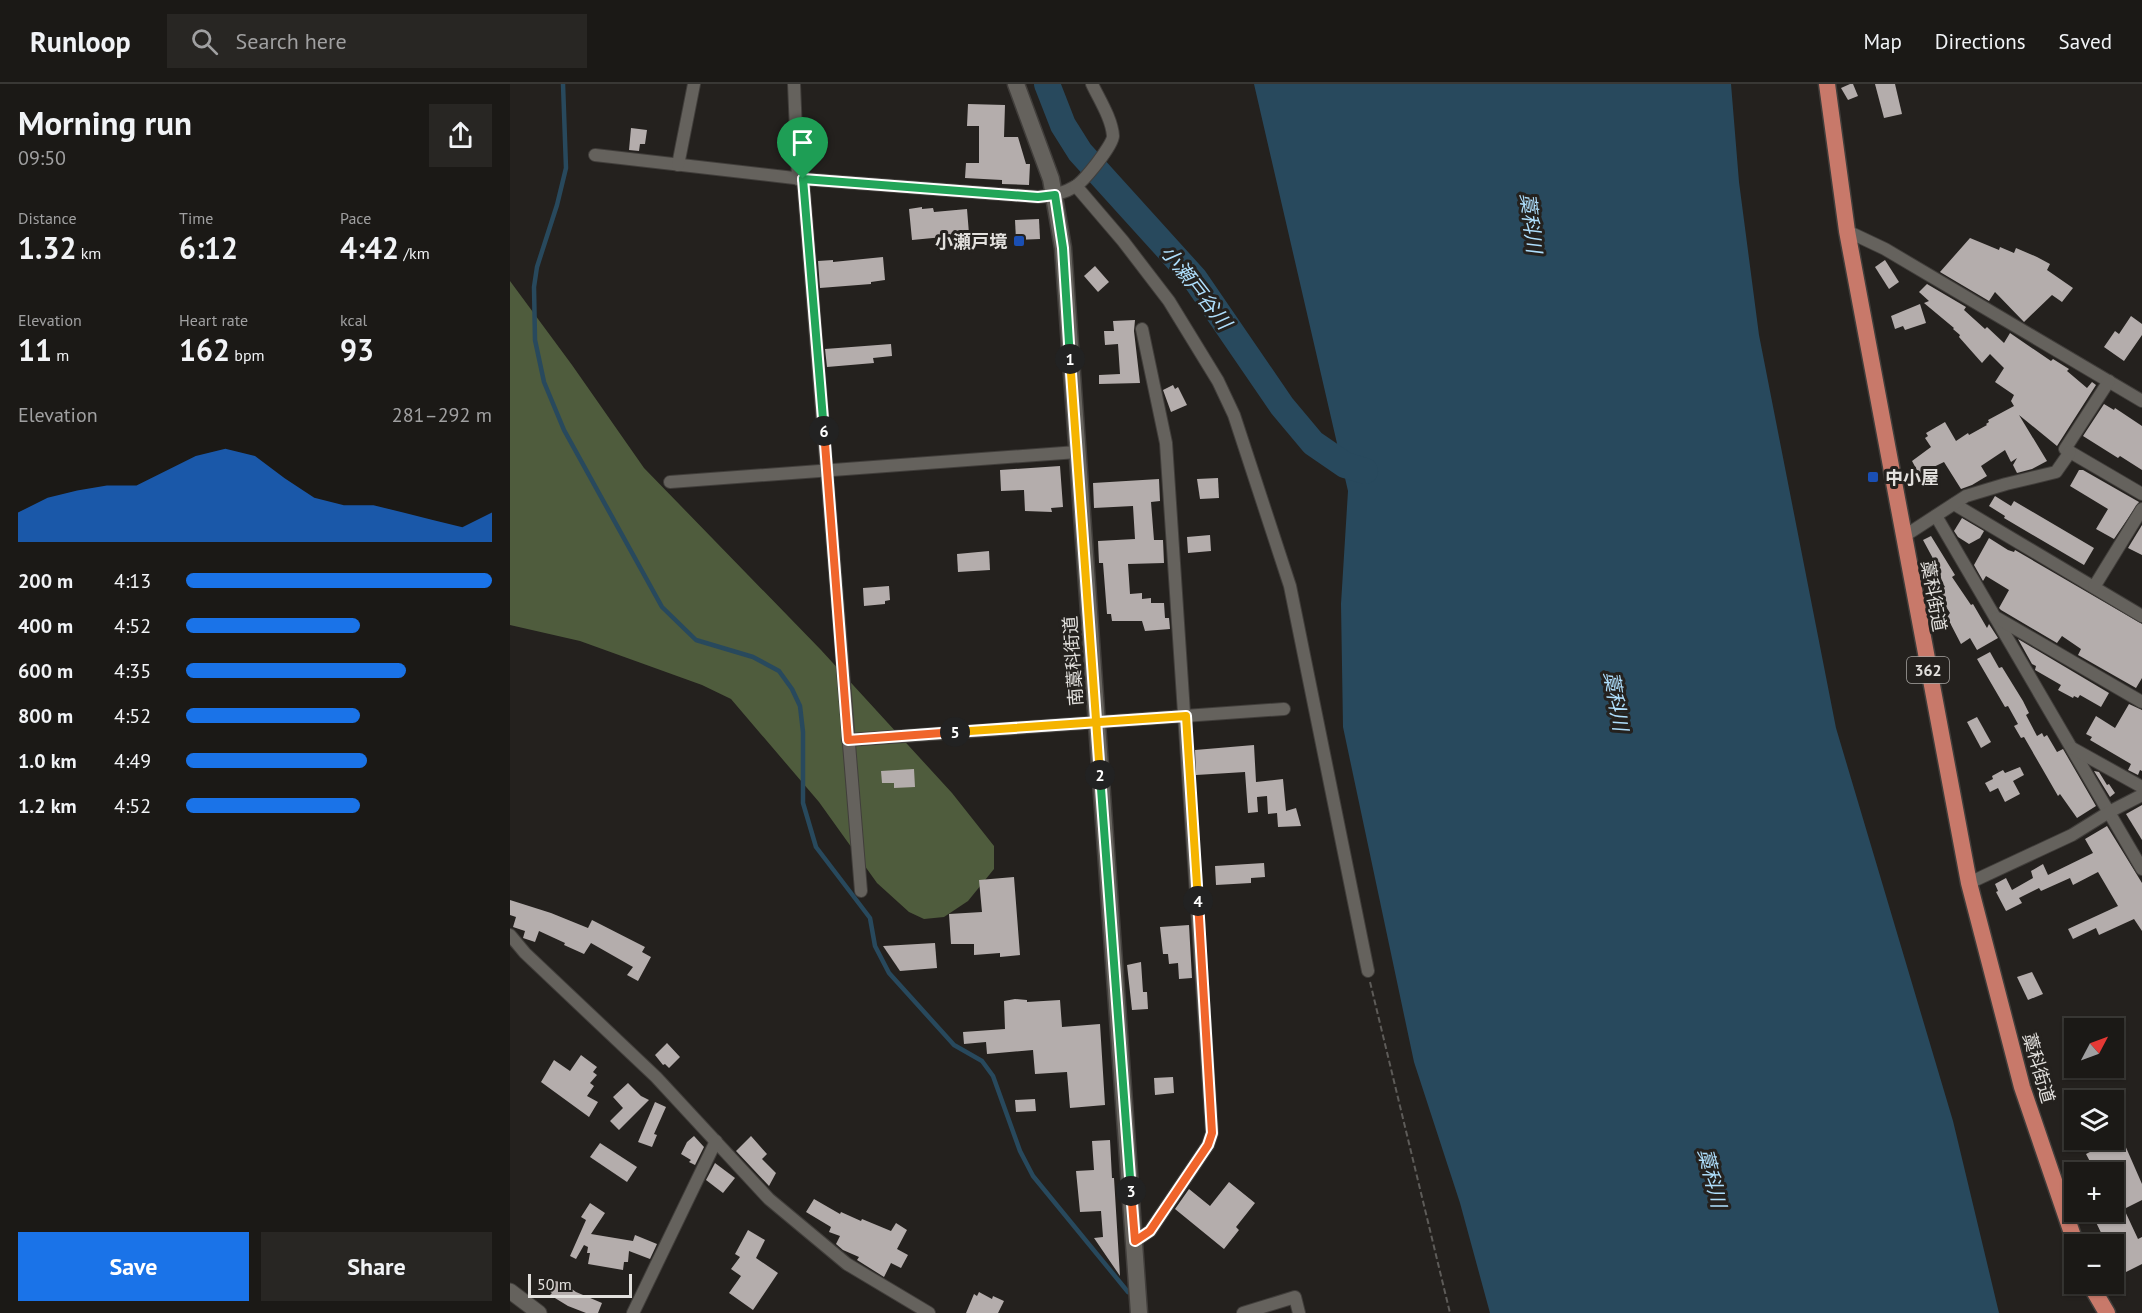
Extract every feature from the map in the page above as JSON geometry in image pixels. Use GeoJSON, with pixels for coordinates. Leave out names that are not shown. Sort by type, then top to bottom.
{"type":"FeatureCollection","features":[{"type":"Feature","properties":{"kind":"highway","name":"藁科街道"},"geometry":{"type":"LineString","coordinates":[[1827,84],[1847,231],[1969,884],[2022,1087],[2072,1234]]}},
{"type":"Feature","properties":{"kind":"highway"},"geometry":{"type":"LineString","coordinates":[[2096,1294],[2107,1313]]}},
{"type":"Feature","properties":{"kind":"main road","name":"南藁科街道"},"geometry":{"type":"LineString","coordinates":[[1016,84],[1044,158],[1055,195],[1063,248],[1139,1313]]}},
{"type":"Feature","properties":{"kind":"street"},"geometry":{"type":"LineString","coordinates":[[678,165],[694,84]]}},
{"type":"Feature","properties":{"kind":"street"},"geometry":{"type":"LineString","coordinates":[[794,84],[861,891]]}},
{"type":"Feature","properties":{"kind":"street"},"geometry":{"type":"LineString","coordinates":[[595,155],[801,179],[1038,197],[1055,195],[1076,186],[1108,149],[1113,139],[1112,128],[1092,84]]}},
{"type":"Feature","properties":{"kind":"street"},"geometry":{"type":"LineString","coordinates":[[1076,186],[1123,241],[1169,301],[1218,381],[1234,415],[1290,586],[1368,971]]}},
{"type":"Feature","properties":{"kind":"street"},"geometry":{"type":"LineString","coordinates":[[1847,231],[1885,249],[2142,400]]}},
{"type":"Feature","properties":{"kind":"street"},"geometry":{"type":"LineString","coordinates":[[1135,1241],[1150,1231],[1208,1145],[1212,1133],[1166,443],[1142,328]]}},
{"type":"Feature","properties":{"kind":"street"},"geometry":{"type":"LineString","coordinates":[[2109,381],[2065,449],[2142,494]]}},
{"type":"Feature","properties":{"kind":"street"},"geometry":{"type":"LineString","coordinates":[[670,482],[1077,452]]}},
{"type":"Feature","properties":{"kind":"street"},"geometry":{"type":"LineString","coordinates":[[1903,537],[1966,496],[2056,472],[2070,452]]}},
{"type":"Feature","properties":{"kind":"street"},"geometry":{"type":"LineString","coordinates":[[1954,504],[2142,616]]}},
{"type":"Feature","properties":{"kind":"street"},"geometry":{"type":"LineString","coordinates":[[2094,587],[2142,508]]}},
{"type":"Feature","properties":{"kind":"street"},"geometry":{"type":"LineString","coordinates":[[1936,516],[2142,869]]}},
{"type":"Feature","properties":{"kind":"street"},"geometry":{"type":"LineString","coordinates":[[1996,618],[2142,702]]}},
{"type":"Feature","properties":{"kind":"street"},"geometry":{"type":"LineString","coordinates":[[848,740],[1284,709]]}},
{"type":"Feature","properties":{"kind":"street"},"geometry":{"type":"LineString","coordinates":[[2072,748],[2142,787]]}},
{"type":"Feature","properties":{"kind":"street"},"geometry":{"type":"LineString","coordinates":[[1969,884],[2072,835],[2142,795]]}},
{"type":"Feature","properties":{"kind":"street"},"geometry":{"type":"LineString","coordinates":[[510,935],[525,953],[656,1077],[769,1198],[847,1264],[930,1313]]}},
{"type":"Feature","properties":{"kind":"street"},"geometry":{"type":"LineString","coordinates":[[633,1313],[716,1141]]}},
{"type":"Feature","properties":{"kind":"street"},"geometry":{"type":"LineString","coordinates":[[510,1291],[539,1313]]}},
{"type":"Feature","properties":{"kind":"street"},"geometry":{"type":"LineString","coordinates":[[1243,1313],[1295,1297],[1299,1313]]}},
{"type":"Feature","properties":{"kind":"path"},"geometry":{"type":"LineString","coordinates":[[1368,971],[1450,1313]]}},
{"type":"Feature","properties":{"kind":"green space"},"geometry":{"type":"Polygon","coordinates":[[[510,281],[644,468],[821,650],[952,793],[994,846],[994,869],[968,901],[944,917],[924,919],[909,912],[877,883],[819,802],[731,699],[702,685],[580,641],[510,625],[510,281]]]}},
{"type":"Feature","properties":{"kind":"water","name":"藁科川"},"geometry":{"type":"Polygon","coordinates":[[[1254,84],[1731,84],[1739,182],[1759,335],[1836,728],[1953,1121],[1999,1313],[1490,1313],[1460,1203],[1414,1062],[1343,727],[1341,604],[1348,491],[1254,84]]]}},
{"type":"Feature","properties":{"kind":"building"},"geometry":{"type":"Polygon","coordinates":[[[1853,84],[1858,96],[1848,100],[1841,88],[1853,84]]]}},
{"type":"Feature","properties":{"kind":"building"},"geometry":{"type":"Polygon","coordinates":[[[1875,84],[1895,84],[1902,114],[1884,118],[1875,84]]]}},
{"type":"Feature","properties":{"kind":"building"},"geometry":{"type":"Polygon","coordinates":[[[968,104],[1005,105],[1004,137],[1018,137],[1026,164],[1030,164],[1029,185],[1002,184],[1002,180],[965,178],[966,163],[979,163],[979,126],[967,126],[968,104]]]}},
{"type":"Feature","properties":{"kind":"building"},"geometry":{"type":"Polygon","coordinates":[[[631,128],[647,130],[645,144],[640,144],[639,151],[629,150],[631,128]]]}},
{"type":"Feature","properties":{"kind":"building"},"geometry":{"type":"Polygon","coordinates":[[[922,207],[922,209],[933,208],[934,212],[967,209],[970,246],[955,247],[954,236],[912,240],[909,209],[922,207]]]}},
{"type":"Feature","properties":{"kind":"building"},"geometry":{"type":"Polygon","coordinates":[[[1039,219],[1040,239],[1016,240],[1015,220],[1039,219]]]}},
{"type":"Feature","properties":{"kind":"building"},"geometry":{"type":"Polygon","coordinates":[[[1970,238],[1999,250],[2000,247],[2014,253],[2016,248],[2037,257],[2050,264],[2047,270],[2073,288],[2062,302],[2052,295],[2024,322],[1995,292],[1989,301],[1940,272],[1970,238]]]}},
{"type":"Feature","properties":{"kind":"building"},"geometry":{"type":"Polygon","coordinates":[[[883,257],[885,280],[871,282],[871,284],[820,288],[818,261],[833,260],[833,262],[883,257]]]}},
{"type":"Feature","properties":{"kind":"building"},"geometry":{"type":"Polygon","coordinates":[[[1885,260],[1899,282],[1889,289],[1875,267],[1885,260]]]}},
{"type":"Feature","properties":{"kind":"building"},"geometry":{"type":"Polygon","coordinates":[[[1095,266],[1109,282],[1098,292],[1084,276],[1095,266]]]}},
{"type":"Feature","properties":{"kind":"building"},"geometry":{"type":"Polygon","coordinates":[[[1927,284],[1966,307],[1964,310],[2004,343],[2010,333],[2051,361],[2053,359],[2069,369],[2067,371],[2087,388],[2092,382],[2096,385],[2057,446],[2019,415],[2047,461],[2032,469],[2017,473],[2013,465],[2017,458],[2011,462],[2005,450],[1981,466],[1987,476],[1961,489],[1944,462],[1919,474],[1912,461],[1931,447],[1925,438],[1928,436],[1926,433],[1945,422],[1956,441],[1987,425],[1988,420],[2014,406],[2011,401],[2014,395],[1995,382],[2004,368],[1990,354],[1982,363],[1954,328],[1924,303],[1929,301],[1919,292],[1927,284]]]}},
{"type":"Feature","properties":{"kind":"building"},"geometry":{"type":"Polygon","coordinates":[[[1920,304],[1926,323],[1905,330],[1903,326],[1895,329],[1891,316],[1920,304]]]}},
{"type":"Feature","properties":{"kind":"building"},"geometry":{"type":"Polygon","coordinates":[[[2131,316],[2142,324],[2142,335],[2124,361],[2104,347],[2115,331],[2119,334],[2131,316]]]}},
{"type":"Feature","properties":{"kind":"building"},"geometry":{"type":"Polygon","coordinates":[[[1135,320],[1134,331],[1140,383],[1099,384],[1099,375],[1120,374],[1118,344],[1105,345],[1104,331],[1114,331],[1113,321],[1135,320]]]}},
{"type":"Feature","properties":{"kind":"building"},"geometry":{"type":"Polygon","coordinates":[[[891,344],[892,356],[873,358],[874,363],[827,367],[825,349],[891,344]]]}},
{"type":"Feature","properties":{"kind":"building"},"geometry":{"type":"Polygon","coordinates":[[[1173,385],[1175,389],[1178,387],[1187,405],[1171,412],[1163,390],[1173,385]]]}},
{"type":"Feature","properties":{"kind":"building"},"geometry":{"type":"Polygon","coordinates":[[[2104,404],[2114,410],[2115,408],[2142,426],[2142,470],[2083,436],[2104,404]]]}},
{"type":"Feature","properties":{"kind":"building"},"geometry":{"type":"Polygon","coordinates":[[[1060,466],[1063,507],[1051,508],[1052,512],[1025,511],[1024,490],[1001,491],[1000,470],[1060,466]]]}},
{"type":"Feature","properties":{"kind":"building"},"geometry":{"type":"Polygon","coordinates":[[[2079,470],[2083,470],[2139,502],[2114,539],[2096,529],[2108,509],[2070,486],[2079,470]]]}},
{"type":"Feature","properties":{"kind":"building"},"geometry":{"type":"Polygon","coordinates":[[[1218,478],[1219,498],[1200,499],[1197,479],[1218,478]]]}},
{"type":"Feature","properties":{"kind":"building"},"geometry":{"type":"Polygon","coordinates":[[[1159,479],[1160,501],[1151,502],[1154,540],[1163,540],[1164,563],[1128,564],[1130,594],[1142,593],[1142,599],[1151,598],[1151,603],[1164,603],[1165,618],[1169,618],[1170,629],[1145,631],[1142,621],[1112,621],[1111,614],[1107,614],[1103,563],[1099,563],[1098,541],[1135,539],[1133,506],[1094,508],[1093,483],[1159,479]]]}},
{"type":"Feature","properties":{"kind":"building"},"geometry":{"type":"Polygon","coordinates":[[[1995,496],[2011,506],[2014,501],[2094,548],[2084,565],[2004,518],[2005,516],[1989,506],[1995,496]]]}},
{"type":"Feature","properties":{"kind":"building"},"geometry":{"type":"Polygon","coordinates":[[[1962,518],[1984,531],[1980,538],[1969,544],[1958,537],[1954,531],[1962,518]]]}},
{"type":"Feature","properties":{"kind":"building"},"geometry":{"type":"Polygon","coordinates":[[[2142,525],[2142,555],[2128,548],[2142,525]]]}},
{"type":"Feature","properties":{"kind":"building"},"geometry":{"type":"Polygon","coordinates":[[[1210,535],[1211,551],[1188,553],[1187,537],[1210,535]]]}},
{"type":"Feature","properties":{"kind":"building"},"geometry":{"type":"Polygon","coordinates":[[[1931,536],[1955,575],[1952,577],[1971,605],[1973,604],[1987,628],[1989,624],[1998,638],[1977,650],[1970,638],[1961,644],[1947,617],[1950,613],[1937,592],[1945,587],[1933,566],[1936,564],[1923,540],[1931,536]]]}},
{"type":"Feature","properties":{"kind":"building"},"geometry":{"type":"Polygon","coordinates":[[[1989,538],[2008,550],[2014,552],[2015,550],[2142,624],[2142,678],[2136,688],[2078,655],[2081,649],[2062,636],[2057,643],[1999,608],[2009,590],[1986,576],[1983,581],[1974,565],[1989,538]]]}},
{"type":"Feature","properties":{"kind":"building"},"geometry":{"type":"Polygon","coordinates":[[[989,551],[990,570],[958,572],[957,554],[989,551]]]}},
{"type":"Feature","properties":{"kind":"building"},"geometry":{"type":"Polygon","coordinates":[[[889,586],[890,600],[885,601],[885,604],[864,606],[863,588],[889,586]]]}},
{"type":"Feature","properties":{"kind":"building"},"geometry":{"type":"Polygon","coordinates":[[[2018,639],[2109,693],[2101,707],[2080,695],[2078,698],[2074,696],[2073,698],[2058,690],[2061,685],[2035,670],[2036,666],[2032,664],[2018,639]]]}},
{"type":"Feature","properties":{"kind":"building"},"geometry":{"type":"Polygon","coordinates":[[[1990,652],[2023,701],[2029,713],[2026,715],[2037,736],[2042,733],[2044,737],[2047,735],[2057,752],[2063,749],[2096,806],[2077,818],[2060,794],[2058,796],[2024,737],[2021,738],[2014,726],[2018,724],[2008,706],[2005,707],[1977,659],[1990,652]]]}},
{"type":"Feature","properties":{"kind":"building"},"geometry":{"type":"Polygon","coordinates":[[[2129,704],[2142,710],[2142,771],[2140,770],[2138,775],[2128,770],[2131,764],[2090,740],[2092,737],[2086,734],[2096,716],[2115,728],[2129,704]]]}},
{"type":"Feature","properties":{"kind":"building"},"geometry":{"type":"Polygon","coordinates":[[[1977,717],[1991,742],[1981,748],[1967,722],[1977,717]]]}},
{"type":"Feature","properties":{"kind":"building"},"geometry":{"type":"Polygon","coordinates":[[[1254,745],[1256,782],[1283,779],[1286,811],[1296,808],[1301,826],[1278,827],[1277,813],[1268,814],[1267,796],[1257,797],[1258,812],[1248,813],[1245,772],[1196,775],[1195,750],[1254,745]]]}},
{"type":"Feature","properties":{"kind":"building"},"geometry":{"type":"Polygon","coordinates":[[[2020,767],[2024,775],[2013,781],[2020,794],[2005,802],[1998,788],[1990,792],[1985,783],[1993,779],[1992,776],[2003,770],[2005,773],[2020,767]]]}},
{"type":"Feature","properties":{"kind":"building"},"geometry":{"type":"Polygon","coordinates":[[[914,769],[915,787],[894,788],[894,783],[882,783],[881,771],[914,769]]]}},
{"type":"Feature","properties":{"kind":"building"},"geometry":{"type":"Polygon","coordinates":[[[2094,771],[2099,772],[2115,793],[2110,797],[2094,771]]]}},
{"type":"Feature","properties":{"kind":"building"},"geometry":{"type":"Polygon","coordinates":[[[2142,805],[2142,840],[2126,814],[2142,805]]]}},
{"type":"Feature","properties":{"kind":"building"},"geometry":{"type":"Polygon","coordinates":[[[2107,826],[2142,883],[2142,931],[2134,919],[2099,935],[2096,928],[2073,939],[2068,929],[2118,906],[2098,872],[2073,885],[2070,878],[2041,891],[2039,888],[2019,898],[2022,903],[2006,911],[1996,892],[1998,891],[1995,884],[2006,878],[2012,890],[2033,878],[2031,871],[2043,864],[2048,875],[2093,853],[2085,839],[2107,826]]]}},
{"type":"Feature","properties":{"kind":"building"},"geometry":{"type":"Polygon","coordinates":[[[1264,863],[1265,877],[1251,878],[1251,883],[1216,885],[1215,866],[1264,863]]]}},
{"type":"Feature","properties":{"kind":"building"},"geometry":{"type":"Polygon","coordinates":[[[1014,877],[1020,955],[1000,957],[1000,953],[974,955],[974,944],[951,944],[949,914],[982,912],[979,880],[1014,877]]]}},
{"type":"Feature","properties":{"kind":"building"},"geometry":{"type":"Polygon","coordinates":[[[510,900],[588,928],[592,920],[645,947],[642,952],[651,957],[638,981],[627,975],[633,967],[591,943],[584,954],[539,931],[535,942],[523,938],[525,931],[513,927],[516,917],[510,915],[510,900]]]}},
{"type":"Feature","properties":{"kind":"building"},"geometry":{"type":"Polygon","coordinates":[[[1189,925],[1192,978],[1179,979],[1178,963],[1169,964],[1168,954],[1163,954],[1160,927],[1189,925]]]}},
{"type":"Feature","properties":{"kind":"building"},"geometry":{"type":"Polygon","coordinates":[[[935,943],[937,968],[900,971],[883,946],[935,943]]]}},
{"type":"Feature","properties":{"kind":"building"},"geometry":{"type":"Polygon","coordinates":[[[1141,962],[1143,992],[1147,992],[1148,1009],[1132,1010],[1127,965],[1141,962]]]}},
{"type":"Feature","properties":{"kind":"building"},"geometry":{"type":"Polygon","coordinates":[[[2032,972],[2043,994],[2028,1000],[2017,977],[2032,972]]]}},
{"type":"Feature","properties":{"kind":"building"},"geometry":{"type":"Polygon","coordinates":[[[1027,1000],[1027,1002],[1060,1000],[1062,1027],[1100,1024],[1105,1105],[1070,1108],[1067,1072],[1035,1074],[1033,1050],[987,1054],[986,1042],[964,1044],[963,1032],[1005,1029],[1004,1001],[1027,1000]]]}},
{"type":"Feature","properties":{"kind":"building"},"geometry":{"type":"Polygon","coordinates":[[[667,1043],[680,1057],[669,1068],[663,1065],[655,1055],[667,1043]]]}},
{"type":"Feature","properties":{"kind":"building"},"geometry":{"type":"Polygon","coordinates":[[[581,1055],[597,1067],[593,1072],[597,1075],[590,1083],[594,1086],[587,1096],[598,1102],[589,1117],[541,1082],[554,1060],[570,1071],[581,1055]]]}},
{"type":"Feature","properties":{"kind":"building"},"geometry":{"type":"Polygon","coordinates":[[[1173,1077],[1174,1093],[1155,1095],[1154,1078],[1173,1077]]]}},
{"type":"Feature","properties":{"kind":"building"},"geometry":{"type":"Polygon","coordinates":[[[628,1083],[641,1096],[649,1100],[619,1130],[610,1121],[623,1108],[613,1097],[628,1083]]]}},
{"type":"Feature","properties":{"kind":"building"},"geometry":{"type":"Polygon","coordinates":[[[1035,1099],[1036,1111],[1016,1112],[1015,1100],[1035,1099]]]}},
{"type":"Feature","properties":{"kind":"building"},"geometry":{"type":"Polygon","coordinates":[[[655,1102],[666,1107],[654,1134],[657,1135],[652,1147],[638,1142],[655,1102]]]}},
{"type":"Feature","properties":{"kind":"building"},"geometry":{"type":"Polygon","coordinates":[[[694,1136],[704,1147],[695,1165],[681,1154],[687,1142],[694,1136]]]}},
{"type":"Feature","properties":{"kind":"building"},"geometry":{"type":"Polygon","coordinates":[[[751,1136],[767,1154],[762,1159],[776,1173],[769,1186],[736,1151],[751,1136]]]}},
{"type":"Feature","properties":{"kind":"building"},"geometry":{"type":"Polygon","coordinates":[[[1110,1140],[1120,1276],[1094,1238],[1103,1237],[1101,1211],[1080,1212],[1076,1171],[1094,1170],[1092,1141],[1110,1140]]]}},
{"type":"Feature","properties":{"kind":"building"},"geometry":{"type":"Polygon","coordinates":[[[600,1143],[637,1167],[627,1182],[590,1157],[600,1143]]]}},
{"type":"Feature","properties":{"kind":"building"},"geometry":{"type":"Polygon","coordinates":[[[2124,1143],[2142,1184],[2142,1200],[2124,1209],[2124,1162],[2090,1162],[2086,1154],[2094,1150],[2124,1150],[2124,1143]]]}},
{"type":"Feature","properties":{"kind":"building"},"geometry":{"type":"Polygon","coordinates":[[[715,1163],[735,1178],[723,1193],[706,1180],[715,1163]]]}},
{"type":"Feature","properties":{"kind":"building"},"geometry":{"type":"Polygon","coordinates":[[[1229,1182],[1255,1203],[1236,1227],[1239,1230],[1224,1249],[1175,1209],[1189,1189],[1210,1206],[1229,1182]]]}},
{"type":"Feature","properties":{"kind":"building"},"geometry":{"type":"Polygon","coordinates":[[[814,1199],[840,1214],[841,1212],[861,1221],[862,1219],[891,1231],[896,1223],[907,1230],[897,1249],[908,1255],[901,1268],[891,1263],[884,1277],[857,1260],[859,1257],[843,1250],[836,1244],[840,1236],[829,1232],[831,1227],[806,1212],[814,1199]]]}},
{"type":"Feature","properties":{"kind":"building"},"geometry":{"type":"Polygon","coordinates":[[[590,1203],[605,1213],[591,1234],[633,1241],[635,1235],[657,1244],[650,1259],[629,1251],[628,1262],[624,1262],[623,1270],[588,1264],[590,1253],[587,1253],[588,1247],[584,1245],[576,1259],[570,1256],[586,1220],[581,1217],[590,1203]]]}},
{"type":"Feature","properties":{"kind":"building"},"geometry":{"type":"Polygon","coordinates":[[[2124,1209],[2138,1239],[2142,1237],[2142,1264],[2124,1273],[2124,1234],[2102,1234],[2096,1222],[2124,1222],[2124,1209]]]}},
{"type":"Feature","properties":{"kind":"building"},"geometry":{"type":"Polygon","coordinates":[[[748,1230],[765,1240],[756,1258],[778,1273],[753,1310],[729,1293],[741,1276],[731,1269],[740,1257],[735,1254],[748,1230]]]}},
{"type":"Feature","properties":{"kind":"building"},"geometry":{"type":"Polygon","coordinates":[[[555,1281],[562,1282],[576,1292],[602,1303],[598,1313],[586,1313],[550,1295],[552,1293],[549,1291],[555,1281]]]}},
{"type":"Feature","properties":{"kind":"building"},"geometry":{"type":"Polygon","coordinates":[[[979,1292],[992,1299],[993,1296],[1004,1301],[998,1313],[966,1313],[974,1294],[977,1296],[979,1292]]]}},
{"type":"Feature","properties":{"kind":"waterway"},"geometry":{"type":"LineString","coordinates":[[563,84],[566,168],[537,267],[534,287],[535,340],[544,382],[564,430],[662,607],[696,640],[753,657],[779,671],[792,689],[800,706],[803,732],[803,803],[816,847],[870,918],[875,946],[889,973],[954,1045],[982,1061],[993,1076],[1020,1151],[1033,1176],[1128,1292]]}},
{"type":"Feature","properties":{"kind":"waterway","name":"小瀬戸谷川"},"geometry":{"type":"LineString","coordinates":[[1047,84],[1063,125],[1080,152],[1195,279],[1282,406],[1313,443],[1345,465],[1365,471]]}},
{"type":"Feature","properties":{"kind":"place","name":"小瀬戸境"},"geometry":{"type":"Point","coordinates":[1019,241]}},
{"type":"Feature","properties":{"kind":"place","name":"中小屋"},"geometry":{"type":"Point","coordinates":[1873,477]}},
{"type":"Feature","properties":{"kind":"route"},"geometry":{"type":"LineString","coordinates":[[803,179],[848,740],[1096,723],[1186,716],[1212,1133],[1208,1145],[1150,1231],[1135,1241],[1096,723],[1063,248],[1055,195],[1038,197],[803,179]]}}]}
